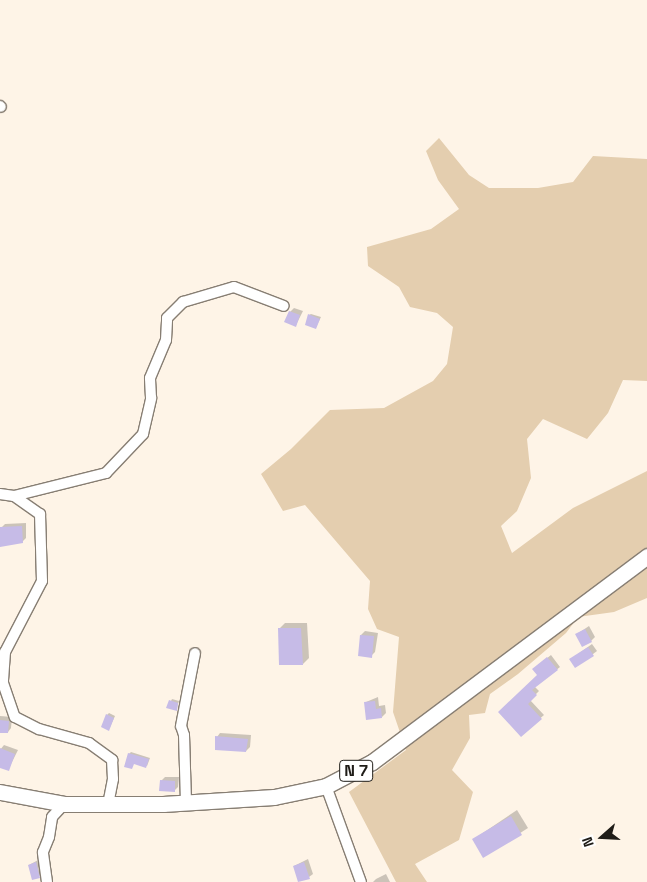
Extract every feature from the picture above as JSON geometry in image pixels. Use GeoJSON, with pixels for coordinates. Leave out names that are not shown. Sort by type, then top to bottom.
{"type":"FeatureCollection","features":[{"type":"Feature","properties":{"kind":"main road","name":"N 7"},"geometry":{"type":"LineString","coordinates":[[0,792],[64,804],[108,804],[274,797],[326,786],[372,762],[647,556]]}},
{"type":"Feature","properties":{"kind":"street"},"geometry":{"type":"LineString","coordinates":[[0,494],[14,496],[106,473],[143,434],[152,398],[150,378],[166,340],[167,318],[183,302],[234,287],[284,306]]}},
{"type":"Feature","properties":{"kind":"street"},"geometry":{"type":"LineString","coordinates":[[14,496],[40,514],[42,581],[5,652],[4,683],[15,717],[39,728],[89,743],[112,760],[113,779],[108,804]]}},
{"type":"Feature","properties":{"kind":"street"},"geometry":{"type":"LineString","coordinates":[[186,802],[181,726],[195,653]]}},
{"type":"Feature","properties":{"kind":"street"},"geometry":{"type":"LineString","coordinates":[[326,786],[361,882]]}},
{"type":"Feature","properties":{"kind":"street"},"geometry":{"type":"LineString","coordinates":[[47,882],[43,852],[50,837],[52,817],[64,804]]}},
{"type":"Feature","properties":{"kind":"shaded area"},"geometry":{"type":"Polygon","coordinates":[[[439,138],[469,175],[489,188],[538,188],[573,182],[593,156],[647,159],[647,381],[623,380],[608,413],[587,439],[543,419],[527,439],[531,478],[517,511],[501,526],[512,553],[573,508],[647,471],[647,598],[614,612],[578,617],[566,633],[518,674],[490,694],[485,713],[469,715],[470,738],[452,770],[473,792],[459,840],[415,864],[427,882],[396,882],[349,792],[406,750],[393,712],[399,637],[377,629],[368,609],[370,581],[305,505],[283,511],[261,474],[291,449],[330,410],[384,408],[433,381],[447,364],[453,327],[437,313],[410,307],[399,287],[368,266],[367,247],[431,229],[459,209],[438,180],[426,151],[439,138]]]}},
{"type":"Feature","properties":{"kind":"building"},"geometry":{"type":"Polygon","coordinates":[[[289,311],[300,315],[296,327],[284,322],[289,311]]]}},
{"type":"Feature","properties":{"kind":"building"},"geometry":{"type":"Polygon","coordinates":[[[308,314],[320,319],[316,329],[305,325],[308,314]]]}},
{"type":"Feature","properties":{"kind":"building"},"geometry":{"type":"Polygon","coordinates":[[[22,526],[23,543],[0,547],[0,527],[22,526]]]}},
{"type":"Feature","properties":{"kind":"building"},"geometry":{"type":"Polygon","coordinates":[[[278,628],[301,628],[303,665],[279,665],[278,628]]]}},
{"type":"Feature","properties":{"kind":"building"},"geometry":{"type":"Polygon","coordinates":[[[585,629],[592,642],[582,647],[575,634],[585,629]]]}},
{"type":"Feature","properties":{"kind":"building"},"geometry":{"type":"Polygon","coordinates":[[[360,635],[374,636],[372,658],[358,656],[360,635]]]}},
{"type":"Feature","properties":{"kind":"building"},"geometry":{"type":"Polygon","coordinates":[[[588,647],[594,656],[575,668],[569,659],[588,647]]]}},
{"type":"Feature","properties":{"kind":"building"},"geometry":{"type":"Polygon","coordinates":[[[547,657],[558,670],[532,690],[537,695],[528,704],[542,719],[521,737],[498,712],[537,675],[532,669],[547,657]]]}},
{"type":"Feature","properties":{"kind":"building"},"geometry":{"type":"Polygon","coordinates":[[[169,700],[178,703],[177,711],[166,708],[169,700]]]}},
{"type":"Feature","properties":{"kind":"building"},"geometry":{"type":"Polygon","coordinates":[[[375,701],[376,709],[381,708],[382,718],[366,720],[364,702],[375,701]]]}},
{"type":"Feature","properties":{"kind":"building"},"geometry":{"type":"Polygon","coordinates":[[[106,714],[114,718],[109,731],[101,727],[106,714]]]}},
{"type":"Feature","properties":{"kind":"building"},"geometry":{"type":"Polygon","coordinates":[[[0,720],[9,721],[8,733],[0,733],[0,720]]]}},
{"type":"Feature","properties":{"kind":"building"},"geometry":{"type":"Polygon","coordinates":[[[215,736],[248,739],[246,752],[215,750],[215,736]]]}},
{"type":"Feature","properties":{"kind":"building"},"geometry":{"type":"Polygon","coordinates":[[[0,748],[15,754],[9,771],[0,768],[0,748]]]}},
{"type":"Feature","properties":{"kind":"building"},"geometry":{"type":"Polygon","coordinates":[[[128,753],[149,759],[146,768],[134,764],[132,769],[124,767],[128,753]]]}},
{"type":"Feature","properties":{"kind":"building"},"geometry":{"type":"Polygon","coordinates":[[[160,780],[175,781],[175,792],[159,791],[160,780]]]}},
{"type":"Feature","properties":{"kind":"building"},"geometry":{"type":"Polygon","coordinates":[[[511,816],[522,835],[483,858],[472,839],[511,816]]]}},
{"type":"Feature","properties":{"kind":"building"},"geometry":{"type":"Polygon","coordinates":[[[36,862],[40,878],[32,880],[28,865],[36,862]]]}},
{"type":"Feature","properties":{"kind":"building"},"geometry":{"type":"Polygon","coordinates":[[[304,862],[310,879],[298,882],[293,866],[304,862]]]}}]}
